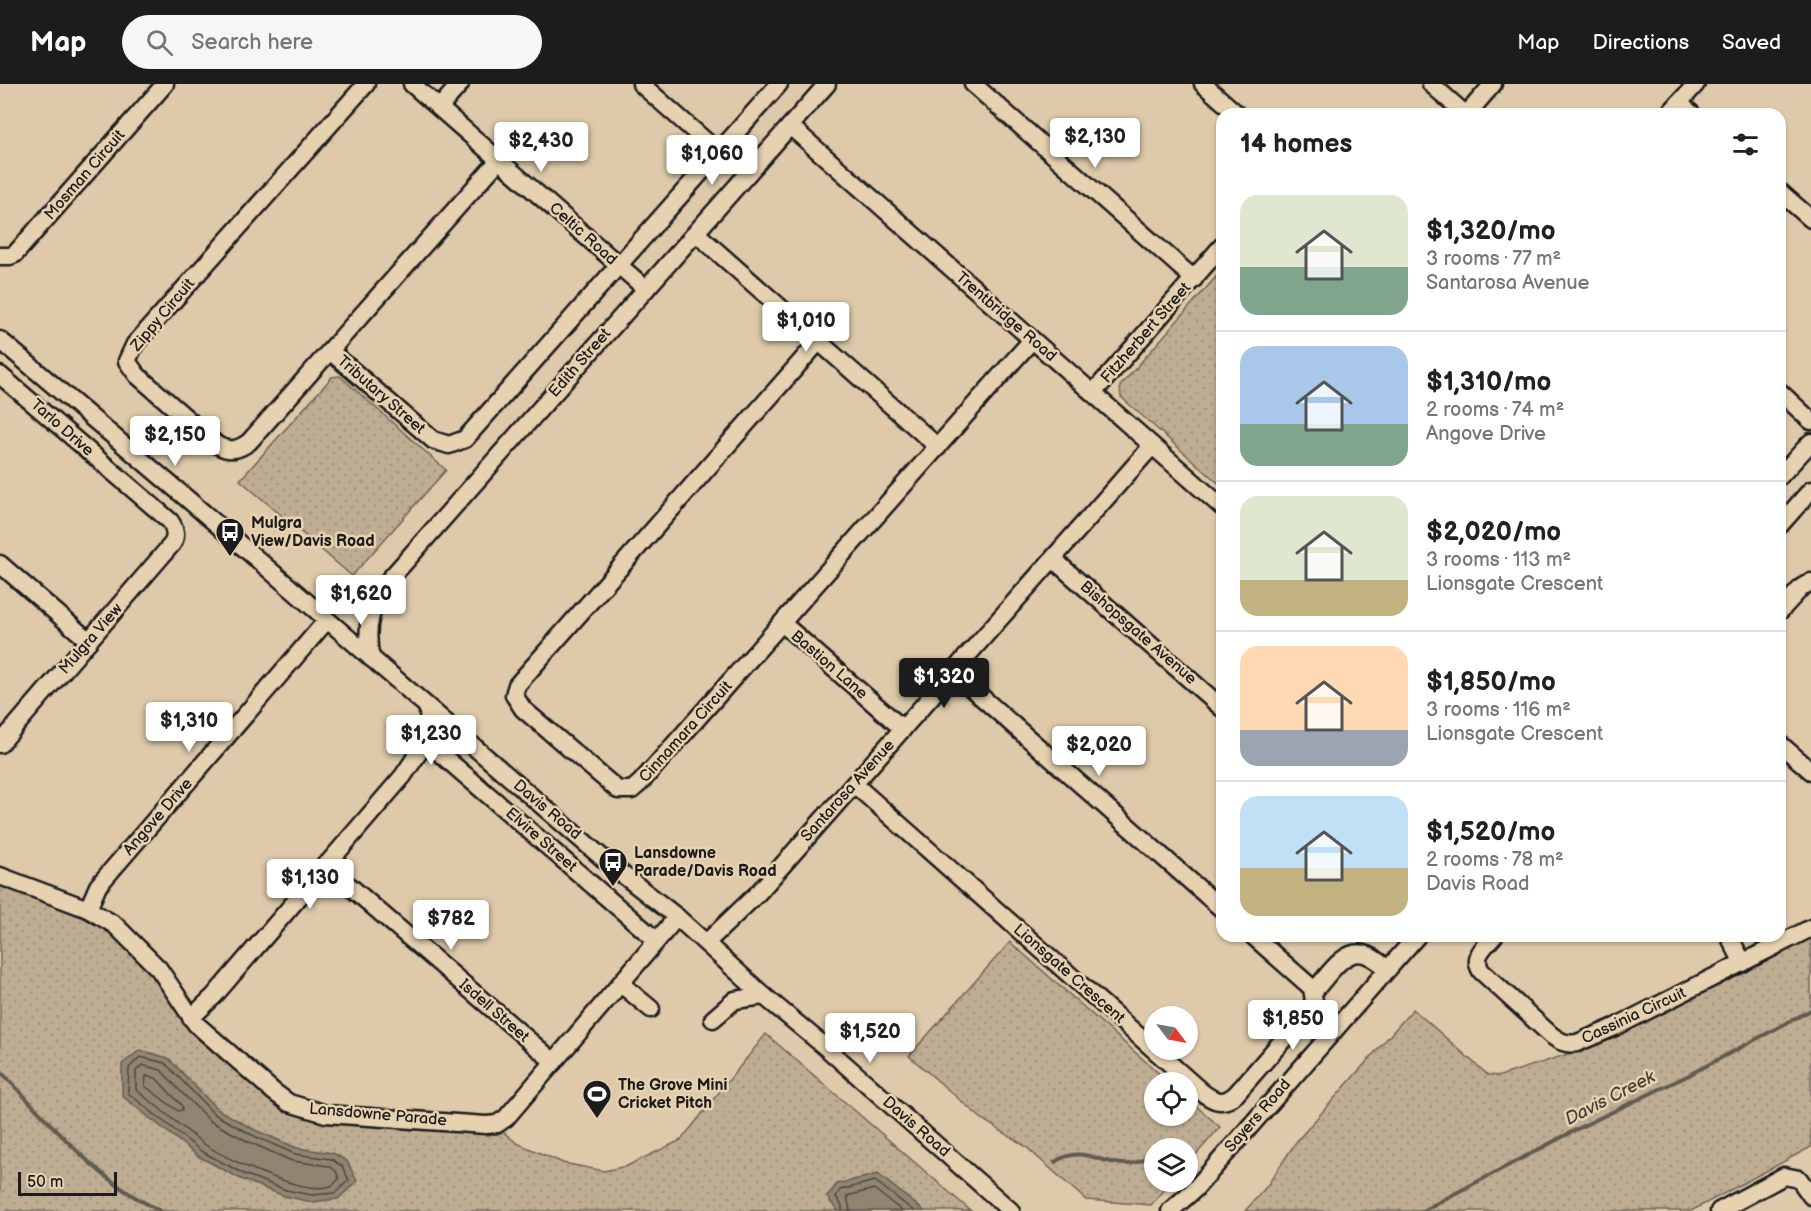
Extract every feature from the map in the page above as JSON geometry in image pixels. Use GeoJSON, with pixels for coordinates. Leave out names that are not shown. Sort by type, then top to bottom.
{"type":"FeatureCollection","features":[{"type":"Feature","properties":{"kind":"street","name":"Mosman Circuit"},"geometry":{"type":"LineString","coordinates":[[0,256],[15,254],[165,84]]}},
{"type":"Feature","properties":{"kind":"street","name":"Zippy Circuit"},"geometry":{"type":"LineString","coordinates":[[366,84],[135,344],[127,361],[137,375],[225,449],[234,450],[249,442],[500,159]]}},
{"type":"Feature","properties":{"kind":"street","name":"Celtic Road"},"geometry":{"type":"LineString","coordinates":[[412,84],[646,289]]}},
{"type":"Feature","properties":{"kind":"street"},"geometry":{"type":"LineString","coordinates":[[440,107],[460,84]]}},
{"type":"Feature","properties":{"kind":"street"},"geometry":{"type":"LineString","coordinates":[[641,84],[718,152]]}},
{"type":"Feature","properties":{"kind":"street"},"geometry":{"type":"LineString","coordinates":[[619,265],[779,84]]}},
{"type":"Feature","properties":{"kind":"street","name":"Edith Street"},"geometry":{"type":"LineString","coordinates":[[371,658],[367,640],[371,615],[375,603],[389,580],[827,84]]}},
{"type":"Feature","properties":{"kind":"street"},"geometry":{"type":"LineString","coordinates":[[973,84],[1194,279]]}},
{"type":"Feature","properties":{"kind":"street"},"geometry":{"type":"LineString","coordinates":[[1203,84],[1230,108]]}},
{"type":"Feature","properties":{"kind":"street"},"geometry":{"type":"LineString","coordinates":[[1431,84],[1459,108]]}},
{"type":"Feature","properties":{"kind":"street"},"geometry":{"type":"LineString","coordinates":[[1471,108],[1493,84]]}},
{"type":"Feature","properties":{"kind":"street"},"geometry":{"type":"LineString","coordinates":[[1674,108],[1696,84]]}},
{"type":"Feature","properties":{"kind":"street","name":"Trentbridge Road"},"geometry":{"type":"LineString","coordinates":[[790,126],[1216,502]]}},
{"type":"Feature","properties":{"kind":"street"},"geometry":{"type":"LineString","coordinates":[[1786,197],[1811,219]]}},
{"type":"Feature","properties":{"kind":"street"},"geometry":{"type":"LineString","coordinates":[[696,233],[938,447]]}},
{"type":"Feature","properties":{"kind":"street","name":"Fitzherbert Street"},"geometry":{"type":"LineString","coordinates":[[1092,393],[1216,253]]}},
{"type":"Feature","properties":{"kind":"street","name":"Tributary Street"},"geometry":{"type":"LineString","coordinates":[[330,351],[433,440],[449,446],[465,439],[619,265]]}},
{"type":"Feature","properties":{"kind":"street","name":"Davis Road"},"geometry":{"type":"LineString","coordinates":[[0,340],[613,867],[676,917],[1011,1211]]}},
{"type":"Feature","properties":{"kind":"street","name":"Cinnamara Circuit"},"geometry":{"type":"LineString","coordinates":[[819,341],[517,684],[514,695],[524,709],[618,790],[628,791],[641,782],[1032,340]]}},
{"type":"Feature","properties":{"kind":"street","name":"Tarlo Drive"},"geometry":{"type":"LineString","coordinates":[[0,375],[170,521],[175,531]]}},
{"type":"Feature","properties":{"kind":"street"},"geometry":{"type":"LineString","coordinates":[[1786,398],[1811,422]]}},
{"type":"Feature","properties":{"kind":"street"},"geometry":{"type":"LineString","coordinates":[[1786,469],[1811,442]]}},
{"type":"Feature","properties":{"kind":"street","name":"Santarosa Avenue"},"geometry":{"type":"LineString","coordinates":[[706,943],[758,893],[1152,446]]}},
{"type":"Feature","properties":{"kind":"street"},"geometry":{"type":"LineString","coordinates":[[1786,518],[1811,490]]}},
{"type":"Feature","properties":{"kind":"street","name":"Mulgra View"},"geometry":{"type":"LineString","coordinates":[[0,744],[172,544],[175,531]]}},
{"type":"Feature","properties":{"kind":"street","name":"Bishopsgate Avenue"},"geometry":{"type":"LineString","coordinates":[[1053,559],[1216,703]]}},
{"type":"Feature","properties":{"kind":"street"},"geometry":{"type":"LineString","coordinates":[[0,564],[89,641]]}},
{"type":"Feature","properties":{"kind":"street"},"geometry":{"type":"LineString","coordinates":[[1786,604],[1802,587],[1811,582]]}},
{"type":"Feature","properties":{"kind":"street","name":"Angove Drive"},"geometry":{"type":"LineString","coordinates":[[88,909],[98,886],[327,620]]}},
{"type":"Feature","properties":{"kind":"street","name":"Bastion Lane"},"geometry":{"type":"LineString","coordinates":[[782,623],[903,729]]}},
{"type":"Feature","properties":{"kind":"street"},"geometry":{"type":"LineString","coordinates":[[953,672],[1216,904]]}},
{"type":"Feature","properties":{"kind":"street"},"geometry":{"type":"LineString","coordinates":[[191,1018],[214,996],[403,776],[429,737],[428,709]]}},
{"type":"Feature","properties":{"kind":"street","name":"Elvire Street"},"geometry":{"type":"LineString","coordinates":[[429,737],[443,756],[656,940]]}},
{"type":"Feature","properties":{"kind":"street"},"geometry":{"type":"LineString","coordinates":[[1786,749],[1811,771]]}},
{"type":"Feature","properties":{"kind":"street"},"geometry":{"type":"LineString","coordinates":[[403,776],[422,762],[443,756]]}},
{"type":"Feature","properties":{"kind":"street","name":"Lionsgate Crescent"},"geometry":{"type":"LineString","coordinates":[[854,784],[1217,1102],[1227,1101],[1236,1094],[1309,1010],[1314,1001],[1313,992]]}},
{"type":"Feature","properties":{"kind":"street","name":"Isdell Street"},"geometry":{"type":"LineString","coordinates":[[325,866],[554,1062]]}},
{"type":"Feature","properties":{"kind":"street","name":"Lansdowne Parade"},"geometry":{"type":"LineString","coordinates":[[0,876],[88,909],[115,925],[151,961],[191,1018],[207,1035],[284,1100],[305,1109],[326,1114],[497,1124],[506,1118],[676,917]]}},
{"type":"Feature","properties":{"kind":"street","name":"Cassinia Circuit"},"geometry":{"type":"LineString","coordinates":[[1786,941],[1811,928]]}},
{"type":"Feature","properties":{"kind":"street"},"geometry":{"type":"LineString","coordinates":[[1260,942],[1308,984],[1313,992],[1342,959],[1348,956],[1359,953],[1368,955],[1388,969]]}},
{"type":"Feature","properties":{"kind":"street","name":"Sayers Road"},"geometry":{"type":"LineString","coordinates":[[1198,1186],[1412,942]]}},
{"type":"Feature","properties":{"kind":"street","name":"Cassinia Circuit"},"geometry":{"type":"LineString","coordinates":[[1489,942],[1476,962],[1481,971],[1551,1035],[1570,1044],[1615,1027],[1784,942]]}},
{"type":"Feature","properties":{"kind":"street"},"geometry":{"type":"LineString","coordinates":[[1732,942],[1743,963]]}},
{"type":"Feature","properties":{"kind":"street"},"geometry":{"type":"LineString","coordinates":[[621,984],[651,1009]]}},
{"type":"Feature","properties":{"kind":"street"},"geometry":{"type":"LineString","coordinates":[[713,1019],[735,1000],[764,996]]}},
{"type":"Feature","properties":{"kind":"street"},"geometry":{"type":"LineString","coordinates":[[1719,1211],[1784,1176],[1799,1179],[1811,1196]]}},
{"type":"Feature","properties":{"kind":"street","name":"Sayers Road"},"geometry":{"type":"LineString","coordinates":[[1170,1211],[1192,1192]]}},
{"type":"Feature","properties":{"kind":"street","name":"Sayers Road"},"geometry":{"type":"LineString","coordinates":[[1180,1211],[1193,1192]]}},
{"type":"Feature","properties":{"kind":"shaded area"},"geometry":{"type":"Polygon","coordinates":[[[1216,277],[1216,481],[1121,397],[1120,386],[1216,277]]]}},
{"type":"Feature","properties":{"kind":"shaded area"},"geometry":{"type":"Polygon","coordinates":[[[340,376],[446,470],[352,576],[240,480],[332,377],[340,376]]]}},
{"type":"Feature","properties":{"kind":"shaded area"},"geometry":{"type":"Polygon","coordinates":[[[0,884],[90,917],[115,935],[287,1110],[303,1117],[494,1133],[502,1131],[517,1143],[563,1163],[604,1171],[627,1166],[681,1140],[766,1034],[971,1211],[0,1211],[0,884]]]}},
{"type":"Feature","properties":{"kind":"shaded area"},"geometry":{"type":"Polygon","coordinates":[[[1811,937],[1811,1147],[1691,1211],[1245,1211],[1267,1186],[1296,1142],[1413,1009],[1488,1075],[1500,1076],[1596,1045],[1811,937]]]}},
{"type":"Feature","properties":{"kind":"shaded area"},"geometry":{"type":"Polygon","coordinates":[[[1010,942],[1158,1072],[1144,1072],[1144,1126],[1198,1126],[1198,1108],[1220,1127],[1198,1152],[1198,1138],[1144,1138],[1144,1192],[1163,1192],[1151,1205],[1086,1200],[1025,1146],[982,1119],[909,1056],[1010,942]]]}},
{"type":"Feature","properties":{"kind":"water"},"geometry":{"type":"Polygon","coordinates":[[[140,1050],[168,1058],[217,1109],[255,1130],[297,1148],[333,1153],[347,1161],[357,1181],[338,1199],[312,1202],[284,1196],[241,1179],[198,1156],[122,1096],[122,1064],[140,1050]]]}},
{"type":"Feature","properties":{"kind":"water"},"geometry":{"type":"Polygon","coordinates":[[[878,1174],[924,1211],[838,1211],[827,1197],[837,1184],[878,1174]]]}},
{"type":"Feature","properties":{"kind":"waterway","name":"Davis Creek"},"geometry":{"type":"LineString","coordinates":[[1422,1211],[1811,1010]]}},
{"type":"Feature","properties":{"kind":"waterway","name":"Davis Creek"},"geometry":{"type":"LineString","coordinates":[[0,1071],[95,1167],[115,1184],[161,1211]]}},
{"type":"Feature","properties":{"kind":"waterway","name":"Davis Creek"},"geometry":{"type":"LineString","coordinates":[[1055,1162],[1074,1155],[1119,1164],[1129,1164],[1144,1159]]}},
{"type":"Feature","properties":{"kind":"place","name":"Mulgra View/Davis Road"},"geometry":{"type":"Point","coordinates":[230,558]}},
{"type":"Feature","properties":{"kind":"place","name":"Lansdowne Parade/Davis Road"},"geometry":{"type":"Point","coordinates":[613,888]}},
{"type":"Feature","properties":{"kind":"place","name":"The Grove Mini Cricket Pitch"},"geometry":{"type":"Point","coordinates":[597,1120]}}]}
